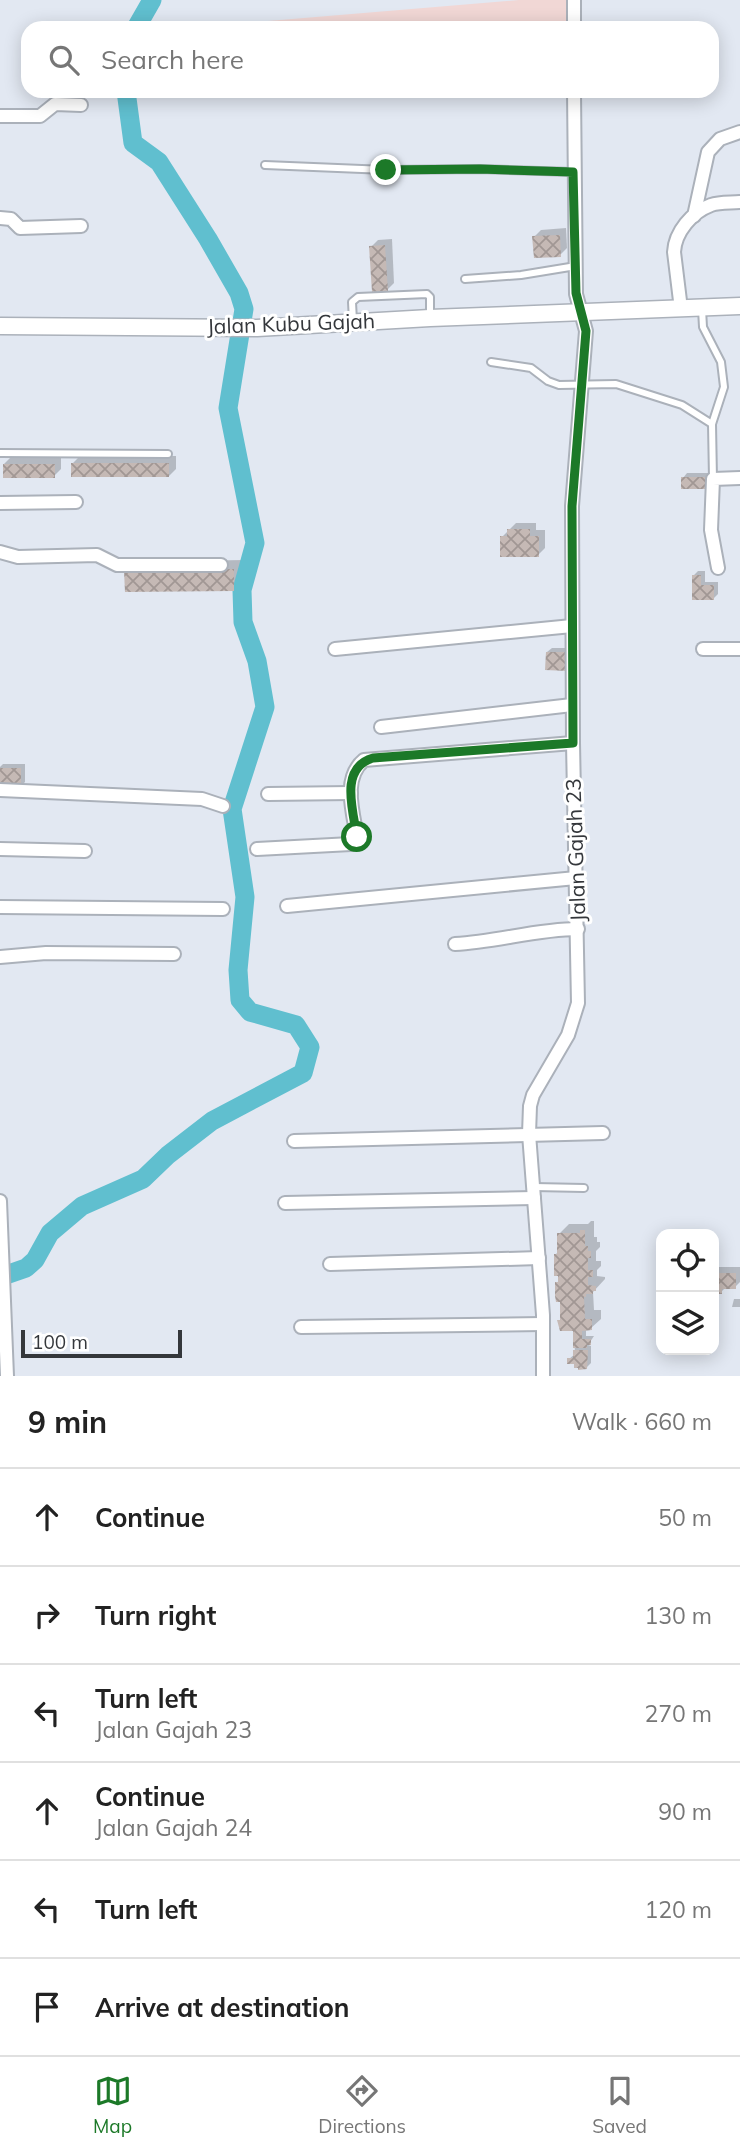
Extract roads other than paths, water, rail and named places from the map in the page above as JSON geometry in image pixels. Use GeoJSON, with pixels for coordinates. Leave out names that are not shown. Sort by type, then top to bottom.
{"type":"FeatureCollection","features":[{"type":"Feature","properties":{"kind":"street"},"geometry":{"type":"LineString","coordinates":[[574,0],[574,21]]}},
{"type":"Feature","properties":{"kind":"street","name":"Jalan Gajah 23"},"geometry":{"type":"LineString","coordinates":[[543,1376],[543,1324],[529,1134],[530,1106],[568,1035],[578,1003],[572,705],[572,506],[586,331],[576,293],[573,98]]}},
{"type":"Feature","properties":{"kind":"street"},"geometry":{"type":"LineString","coordinates":[[0,116],[40,116],[55,104],[81,105]]}},
{"type":"Feature","properties":{"kind":"street"},"geometry":{"type":"LineString","coordinates":[[694,216],[708,152],[720,139],[740,132]]}},
{"type":"Feature","properties":{"kind":"street"},"geometry":{"type":"LineString","coordinates":[[681,309],[674,243],[680,231],[694,216],[711,205],[740,202]]}},
{"type":"Feature","properties":{"kind":"street"},"geometry":{"type":"LineString","coordinates":[[0,218],[11,219],[20,228],[81,226]]}},
{"type":"Feature","properties":{"kind":"street","name":"Jalan Kubu Gajah"},"geometry":{"type":"LineString","coordinates":[[0,326],[257,328],[430,318],[740,306]]}},
{"type":"Feature","properties":{"kind":"street"},"geometry":{"type":"LineString","coordinates":[[718,568],[711,530],[713,478],[740,478]]}},
{"type":"Feature","properties":{"kind":"street"},"geometry":{"type":"LineString","coordinates":[[0,503],[76,502]]}},
{"type":"Feature","properties":{"kind":"street"},"geometry":{"type":"LineString","coordinates":[[0,552],[18,557],[96,555],[117,565],[221,565]]}},
{"type":"Feature","properties":{"kind":"street"},"geometry":{"type":"LineString","coordinates":[[335,649],[572,626]]}},
{"type":"Feature","properties":{"kind":"street"},"geometry":{"type":"LineString","coordinates":[[703,649],[740,649]]}},
{"type":"Feature","properties":{"kind":"street"},"geometry":{"type":"LineString","coordinates":[[381,727],[572,705]]}},
{"type":"Feature","properties":{"kind":"street"},"geometry":{"type":"LineString","coordinates":[[257,849],[353,844],[357,837],[351,793],[352,775],[364,760],[573,743]]}},
{"type":"Feature","properties":{"kind":"street"},"geometry":{"type":"LineString","coordinates":[[0,790],[202,799],[223,806]]}},
{"type":"Feature","properties":{"kind":"street"},"geometry":{"type":"LineString","coordinates":[[268,794],[351,793]]}},
{"type":"Feature","properties":{"kind":"street"},"geometry":{"type":"LineString","coordinates":[[0,849],[85,852]]}},
{"type":"Feature","properties":{"kind":"street"},"geometry":{"type":"LineString","coordinates":[[287,906],[576,878]]}},
{"type":"Feature","properties":{"kind":"street"},"geometry":{"type":"LineString","coordinates":[[0,907],[223,909]]}},
{"type":"Feature","properties":{"kind":"street"},"geometry":{"type":"LineString","coordinates":[[455,944],[482,943],[546,930],[578,929]]}},
{"type":"Feature","properties":{"kind":"street"},"geometry":{"type":"LineString","coordinates":[[0,957],[46,953],[174,954]]}},
{"type":"Feature","properties":{"kind":"street"},"geometry":{"type":"LineString","coordinates":[[294,1140],[603,1133]]}},
{"type":"Feature","properties":{"kind":"street"},"geometry":{"type":"LineString","coordinates":[[285,1203],[534,1192]]}},
{"type":"Feature","properties":{"kind":"street"},"geometry":{"type":"LineString","coordinates":[[0,1201],[7,1376]]}},
{"type":"Feature","properties":{"kind":"street"},"geometry":{"type":"LineString","coordinates":[[330,1264],[539,1258]]}},
{"type":"Feature","properties":{"kind":"street"},"geometry":{"type":"LineString","coordinates":[[301,1327],[543,1324]]}},
{"type":"Feature","properties":{"kind":"lane"},"geometry":{"type":"LineString","coordinates":[[265,165],[386,170],[573,172]]}},
{"type":"Feature","properties":{"kind":"lane"},"geometry":{"type":"LineString","coordinates":[[465,279],[521,275],[576,266]]}},
{"type":"Feature","properties":{"kind":"lane"},"geometry":{"type":"LineString","coordinates":[[353,323],[352,302],[358,297],[427,294],[430,297],[430,318]]}},
{"type":"Feature","properties":{"kind":"lane"},"geometry":{"type":"LineString","coordinates":[[702,308],[703,327],[717,351],[723,375],[722,400],[712,424],[713,478]]}},
{"type":"Feature","properties":{"kind":"lane"},"geometry":{"type":"LineString","coordinates":[[491,362],[531,368],[548,381],[559,385],[616,384],[682,405],[712,424]]}},
{"type":"Feature","properties":{"kind":"lane"},"geometry":{"type":"LineString","coordinates":[[0,453],[168,454]]}},
{"type":"Feature","properties":{"kind":"lane"},"geometry":{"type":"LineString","coordinates":[[534,1192],[584,1188]]}},
{"type":"Feature","properties":{"kind":"waterway"},"geometry":{"type":"LineString","coordinates":[[140,21],[152,0]]}},
{"type":"Feature","properties":{"kind":"waterway"},"geometry":{"type":"LineString","coordinates":[[0,1277],[26,1268],[35,1260],[50,1233],[82,1206],[143,1179],[168,1155],[212,1121],[303,1073],[310,1047],[296,1025],[250,1012],[240,1000],[238,970],[245,897],[232,809],[265,707],[257,661],[243,622],[242,590],[255,543],[228,408],[244,309],[239,293],[208,239],[159,162],[133,143],[127,98]]}}]}
